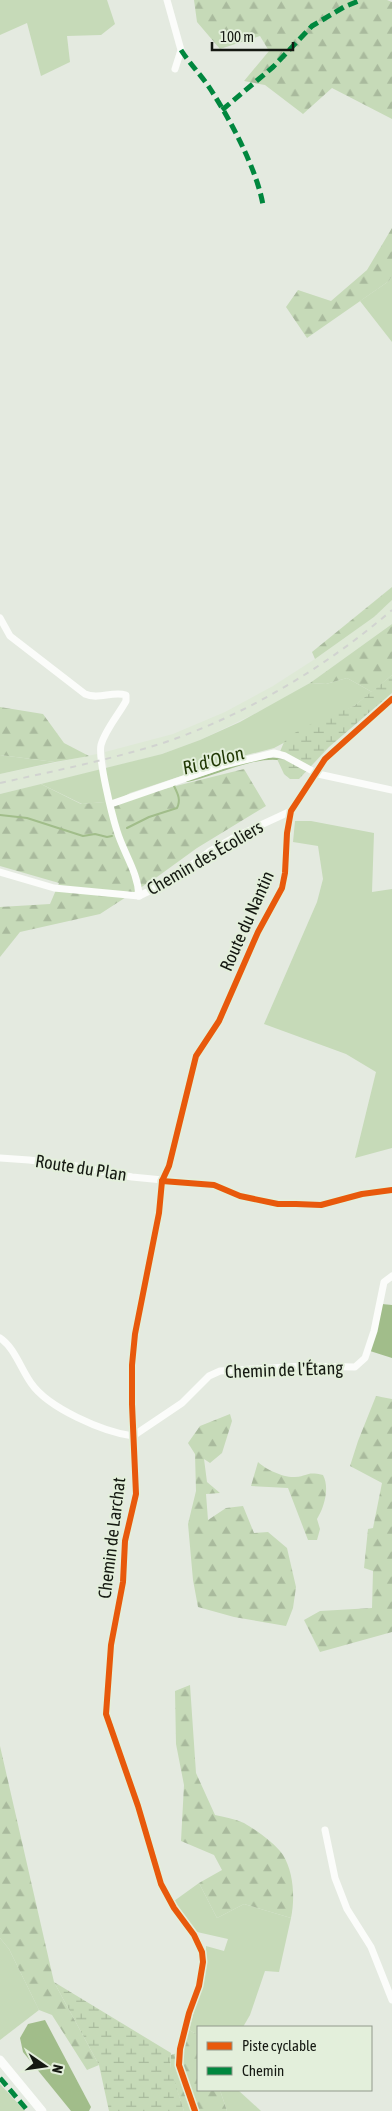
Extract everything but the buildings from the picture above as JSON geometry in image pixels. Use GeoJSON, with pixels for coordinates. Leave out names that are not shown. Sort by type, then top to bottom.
{"type":"FeatureCollection","features":[{"type":"Feature","properties":{"kind":"main road"},"geometry":{"type":"LineString","coordinates":[[0,2060],[42,2111]]}},
{"type":"Feature","properties":{"kind":"street"},"geometry":{"type":"LineString","coordinates":[[167,0],[181,50],[174,69]]}},
{"type":"Feature","properties":{"kind":"street"},"geometry":{"type":"LineString","coordinates":[[0,618],[10,636],[85,694],[92,697],[120,693],[126,695],[126,701],[101,745],[104,779],[118,832],[136,872],[139,896]]}},
{"type":"Feature","properties":{"kind":"street","name":"Route du Nantin"},"geometry":{"type":"LineString","coordinates":[[162,1181],[169,1166],[196,1056],[219,1021],[255,937],[282,888],[285,873],[286,833],[291,811],[325,759],[392,700]]}},
{"type":"Feature","properties":{"kind":"street"},"geometry":{"type":"LineString","coordinates":[[112,804],[224,765],[274,753],[285,756],[315,773],[392,790]]}},
{"type":"Feature","properties":{"kind":"street","name":"Chemin des Écoliers"},"geometry":{"type":"LineString","coordinates":[[0,872],[54,888],[139,896],[170,881],[203,856],[227,842],[291,811]]}},
{"type":"Feature","properties":{"kind":"street","name":"Route du Plan"},"geometry":{"type":"LineString","coordinates":[[0,1158],[76,1166],[162,1181],[214,1185],[240,1196],[278,1204],[320,1205],[362,1194],[392,1190]]}},
{"type":"Feature","properties":{"kind":"street","name":"Chemin de Larchat"},"geometry":{"type":"LineString","coordinates":[[162,1181],[159,1212],[135,1334],[132,1365],[136,1494],[125,1541],[123,1582],[111,1645],[106,1714],[138,1806],[161,1884],[174,1908],[194,1935],[202,1952],[203,1962],[200,1978],[180,2049],[179,2065],[195,2111]]}},
{"type":"Feature","properties":{"kind":"street","name":"Chemin de l'Étang"},"geometry":{"type":"LineString","coordinates":[[133,1436],[182,1403],[209,1376],[220,1371],[304,1366],[355,1367],[365,1358],[374,1331],[384,1282],[392,1276]]}},
{"type":"Feature","properties":{"kind":"street"},"geometry":{"type":"LineString","coordinates":[[0,1338],[7,1345],[32,1385],[55,1406],[78,1418],[122,1434],[133,1436]]}},
{"type":"Feature","properties":{"kind":"street"},"geometry":{"type":"LineString","coordinates":[[325,1830],[335,1878],[348,1909],[371,1947],[392,2000]]}},
{"type":"Feature","properties":{"kind":"shaded area"},"geometry":{"type":"Polygon","coordinates":[[[392,600],[392,624],[310,683],[279,702],[200,740],[162,754],[107,768],[105,752],[173,734],[225,712],[273,686],[315,659],[374,617],[392,600]]]}},
{"type":"Feature","properties":{"kind":"shaded area"},"geometry":{"type":"Polygon","coordinates":[[[97,754],[100,770],[0,794],[0,774],[97,754]]]}},
{"type":"Feature","properties":{"kind":"shaded area"},"geometry":{"type":"Polygon","coordinates":[[[382,1304],[392,1305],[392,1358],[370,1351],[382,1304]]]}},
{"type":"Feature","properties":{"kind":"shaded area"},"geometry":{"type":"Polygon","coordinates":[[[45,2020],[91,2107],[89,2111],[71,2111],[23,2052],[20,2038],[28,2024],[45,2020]]]}},
{"type":"Feature","properties":{"kind":"green space"},"geometry":{"type":"Polygon","coordinates":[[[0,0],[107,0],[115,24],[101,35],[67,36],[70,62],[41,76],[27,23],[0,35],[0,0]]]}},
{"type":"Feature","properties":{"kind":"green space"},"geometry":{"type":"Polygon","coordinates":[[[194,0],[387,0],[392,2],[392,119],[332,88],[303,114],[265,85],[244,81],[269,51],[260,36],[220,49],[197,22],[194,0]]]}},
{"type":"Feature","properties":{"kind":"green space"},"geometry":{"type":"Polygon","coordinates":[[[392,228],[392,276],[389,281],[307,338],[286,307],[298,290],[331,301],[367,270],[392,228]]]}},
{"type":"Feature","properties":{"kind":"green space"},"geometry":{"type":"Polygon","coordinates":[[[392,276],[392,342],[360,301],[389,281],[392,276]]]}},
{"type":"Feature","properties":{"kind":"green space"},"geometry":{"type":"Polygon","coordinates":[[[392,587],[392,600],[374,617],[315,659],[312,652],[392,587]]]}},
{"type":"Feature","properties":{"kind":"green space"},"geometry":{"type":"Polygon","coordinates":[[[392,624],[392,675],[372,692],[347,678],[326,684],[310,683],[392,624]]]}},
{"type":"Feature","properties":{"kind":"green space"},"geometry":{"type":"Polygon","coordinates":[[[392,675],[392,693],[329,747],[299,779],[290,779],[284,774],[277,759],[284,742],[290,736],[304,727],[354,706],[392,675]]]}},
{"type":"Feature","properties":{"kind":"green space"},"geometry":{"type":"Polygon","coordinates":[[[347,678],[372,692],[354,706],[274,748],[235,758],[130,793],[116,801],[82,804],[41,784],[162,754],[240,722],[310,683],[326,684],[347,678]]]}},
{"type":"Feature","properties":{"kind":"green space"},"geometry":{"type":"Polygon","coordinates":[[[0,707],[43,714],[64,743],[89,756],[55,762],[0,755],[0,707]]]}},
{"type":"Feature","properties":{"kind":"green space"},"geometry":{"type":"Polygon","coordinates":[[[0,755],[55,762],[0,774],[0,755]]]}},
{"type":"Feature","properties":{"kind":"green space"},"geometry":{"type":"Polygon","coordinates":[[[244,769],[266,806],[197,848],[100,914],[20,932],[0,957],[0,907],[50,904],[59,883],[0,866],[0,794],[41,784],[81,804],[116,801],[244,769]]]}},
{"type":"Feature","properties":{"kind":"green space"},"geometry":{"type":"Polygon","coordinates":[[[295,821],[311,821],[374,833],[372,892],[392,889],[392,1148],[355,1158],[376,1072],[346,1054],[264,1024],[317,902],[323,879],[318,846],[293,842],[295,821]]]}},
{"type":"Feature","properties":{"kind":"green space"},"geometry":{"type":"Polygon","coordinates":[[[376,1396],[392,1399],[392,1632],[320,1652],[304,1620],[320,1611],[372,1608],[373,1571],[364,1568],[368,1529],[373,1528],[382,1483],[350,1466],[376,1396]]]}},
{"type":"Feature","properties":{"kind":"green space"},"geometry":{"type":"Polygon","coordinates":[[[230,1414],[232,1421],[222,1453],[210,1463],[204,1459],[207,1482],[220,1493],[206,1494],[208,1520],[226,1508],[243,1506],[254,1533],[268,1532],[287,1548],[296,1587],[293,1608],[286,1626],[234,1617],[198,1607],[193,1580],[188,1524],[196,1491],[195,1454],[188,1443],[200,1426],[230,1414]]]}},
{"type":"Feature","properties":{"kind":"green space"},"geometry":{"type":"Polygon","coordinates":[[[258,1462],[280,1475],[295,1477],[313,1473],[323,1475],[326,1492],[324,1504],[317,1519],[320,1529],[317,1540],[308,1540],[288,1488],[251,1486],[258,1462]]]}},
{"type":"Feature","properties":{"kind":"green space"},"geometry":{"type":"Polygon","coordinates":[[[190,1685],[196,1773],[215,1815],[244,1823],[260,1833],[280,1850],[287,1862],[293,1886],[291,1918],[244,1904],[217,1918],[199,1883],[222,1870],[214,1855],[181,1841],[184,1785],[176,1744],[175,1691],[190,1685]]]}},
{"type":"Feature","properties":{"kind":"green space"},"geometry":{"type":"Polygon","coordinates":[[[0,1746],[54,1982],[99,2065],[87,2070],[52,2015],[39,2010],[9,1949],[0,1938],[0,1746]]]}},
{"type":"Feature","properties":{"kind":"green space"},"geometry":{"type":"Polygon","coordinates":[[[199,1883],[217,1918],[244,1904],[291,1918],[279,1972],[265,1971],[250,2015],[244,2026],[197,2026],[197,2034],[189,2030],[206,1965],[206,1946],[224,1951],[228,1939],[197,1932],[174,1901],[199,1883]]]}},
{"type":"Feature","properties":{"kind":"green space"},"geometry":{"type":"Polygon","coordinates":[[[0,1938],[9,1949],[39,2010],[0,2040],[0,1938]]]}},
{"type":"Feature","properties":{"kind":"green space"},"geometry":{"type":"Polygon","coordinates":[[[54,1982],[171,2053],[170,2067],[184,2111],[109,2111],[99,2065],[54,1982]]]}},
{"type":"Feature","properties":{"kind":"green space"},"geometry":{"type":"Polygon","coordinates":[[[189,2030],[197,2034],[197,2091],[220,2091],[227,2111],[184,2111],[170,2069],[171,2055],[183,2051],[189,2030]]]}},
{"type":"Feature","properties":{"kind":"green space"},"geometry":{"type":"Polygon","coordinates":[[[0,2084],[25,2111],[0,2111],[0,2084]]]}},
{"type":"Feature","properties":{"kind":"green space"},"geometry":{"type":"Polygon","coordinates":[[[220,2091],[239,2091],[261,2111],[227,2111],[220,2091]]]}},
{"type":"Feature","properties":{"kind":"waterway","name":"Ri d'Olon"},"geometry":{"type":"LineString","coordinates":[[187,781],[255,761],[277,759]]}},
{"type":"Feature","properties":{"kind":"waterway","name":"Ri d'Olon"},"geometry":{"type":"LineString","coordinates":[[127,828],[149,817],[177,808],[179,800],[175,784]]}},
{"type":"Feature","properties":{"kind":"waterway","name":"Ri d'Olon"},"geometry":{"type":"LineString","coordinates":[[0,815],[27,818],[83,836],[95,834],[107,837],[112,836]]}},
{"type":"Feature","properties":{"kind":"railway"},"geometry":{"type":"LineString","coordinates":[[0,783],[143,749],[194,732],[255,704],[312,670],[367,631],[392,610]]}},
{"type":"Feature","properties":{"kind":"marked path"},"geometry":{"type":"LineString","coordinates":[[222,110],[273,67],[312,26],[344,7],[361,0]]}},
{"type":"Feature","properties":{"kind":"marked path"},"geometry":{"type":"LineString","coordinates":[[181,50],[211,90],[235,131],[249,161],[263,205]]}},
{"type":"Feature","properties":{"kind":"marked path"},"geometry":{"type":"LineString","coordinates":[[0,2078],[28,2111]]}},
{"type":"Feature","properties":{"kind":"cycle path"},"geometry":{"type":"LineString","coordinates":[[195,2111],[179,2065],[180,2049],[189,2013],[199,1986],[203,1962],[202,1952],[194,1935],[174,1908],[161,1884],[138,1806],[106,1714],[111,1645],[123,1582],[125,1541],[136,1494],[132,1404],[132,1365],[135,1334],[159,1213],[162,1181],[169,1166],[196,1056],[219,1021],[258,932],[282,888],[291,811],[325,759],[392,699]]}},
{"type":"Feature","properties":{"kind":"cycle path"},"geometry":{"type":"LineString","coordinates":[[162,1181],[214,1185],[240,1196],[278,1204],[321,1205],[362,1194],[392,1190]]}}]}
